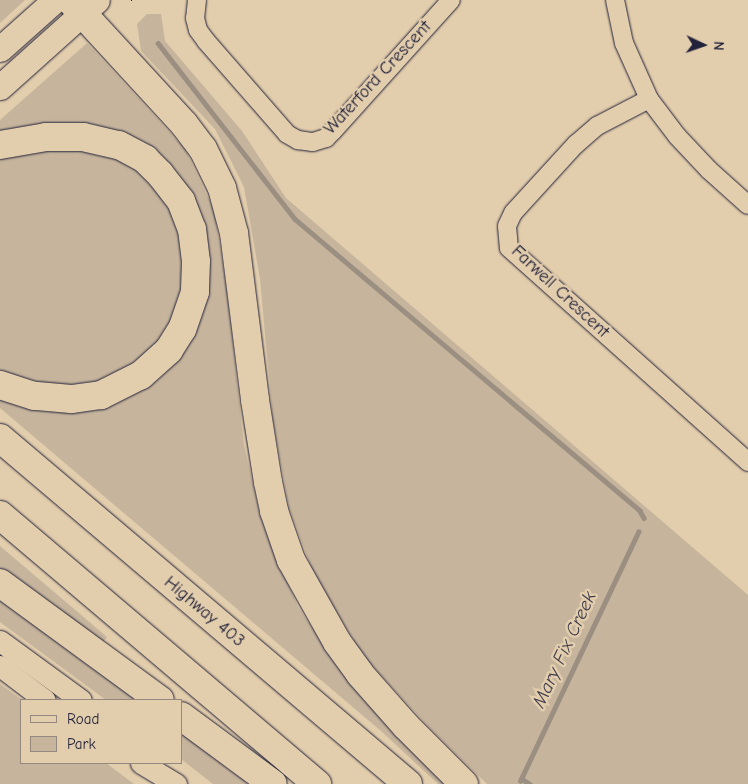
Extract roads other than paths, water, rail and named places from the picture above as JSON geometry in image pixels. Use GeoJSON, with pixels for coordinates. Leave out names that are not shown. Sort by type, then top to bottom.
{"type":"FeatureCollection","features":[{"type":"Feature","properties":{"kind":"highway"},"geometry":{"type":"LineString","coordinates":[[83,4],[203,149],[222,188],[234,233],[254,400],[268,482],[274,511],[291,560],[337,642],[360,674],[406,726],[464,784]]}},
{"type":"Feature","properties":{"kind":"highway"},"geometry":{"type":"LineString","coordinates":[[0,144],[46,136],[82,137],[119,146],[145,159],[160,174],[181,201],[192,229],[196,261],[195,292],[182,329],[160,360],[133,380],[101,395],[60,400],[34,396],[0,385]]}},
{"type":"Feature","properties":{"kind":"highway","name":"Highway 403"},"geometry":{"type":"LineString","coordinates":[[0,438],[408,784]]}},
{"type":"Feature","properties":{"kind":"highway"},"geometry":{"type":"LineString","coordinates":[[0,515],[317,784]]}},
{"type":"Feature","properties":{"kind":"highway"},"geometry":{"type":"LineString","coordinates":[[0,583],[159,699]]}},
{"type":"Feature","properties":{"kind":"highway"},"geometry":{"type":"LineString","coordinates":[[182,717],[273,784]]}},
{"type":"Feature","properties":{"kind":"main road"},"geometry":{"type":"LineString","coordinates":[[0,49],[55,0]]}},
{"type":"Feature","properties":{"kind":"main road"},"geometry":{"type":"LineString","coordinates":[[0,87],[83,4]]}},
{"type":"Feature","properties":{"kind":"street","name":"Waterford Crescent"},"geometry":{"type":"LineString","coordinates":[[197,0],[195,18],[198,30],[206,41],[287,134],[298,140],[312,142],[326,138],[333,131],[451,0]]}},
{"type":"Feature","properties":{"kind":"street"},"geometry":{"type":"LineString","coordinates":[[615,0],[624,43],[649,99],[676,136],[709,170],[748,204]]}},
{"type":"Feature","properties":{"kind":"street","name":"Farwell Crescent"},"geometry":{"type":"LineString","coordinates":[[649,99],[597,126],[576,144],[513,213],[506,235],[509,248],[748,462]]}},
{"type":"Feature","properties":{"kind":"street"},"geometry":{"type":"LineString","coordinates":[[0,641],[80,699]]}},
{"type":"Feature","properties":{"kind":"street"},"geometry":{"type":"LineString","coordinates":[[0,666],[44,699]]}},
{"type":"Feature","properties":{"kind":"street"},"geometry":{"type":"LineString","coordinates":[[143,764],[176,784]]}},
{"type":"Feature","properties":{"kind":"street"},"geometry":{"type":"LineString","coordinates":[[158,764],[182,784]]}},
{"type":"Feature","properties":{"kind":"waterway"},"geometry":{"type":"LineString","coordinates":[[158,43],[295,219],[640,511],[644,518]]}},
{"type":"Feature","properties":{"kind":"waterway","name":"Mary Fix Creek"},"geometry":{"type":"LineString","coordinates":[[520,781],[638,532]]}},
{"type":"Feature","properties":{"kind":"waterway"},"geometry":{"type":"LineString","coordinates":[[522,779],[530,784]]}}]}
